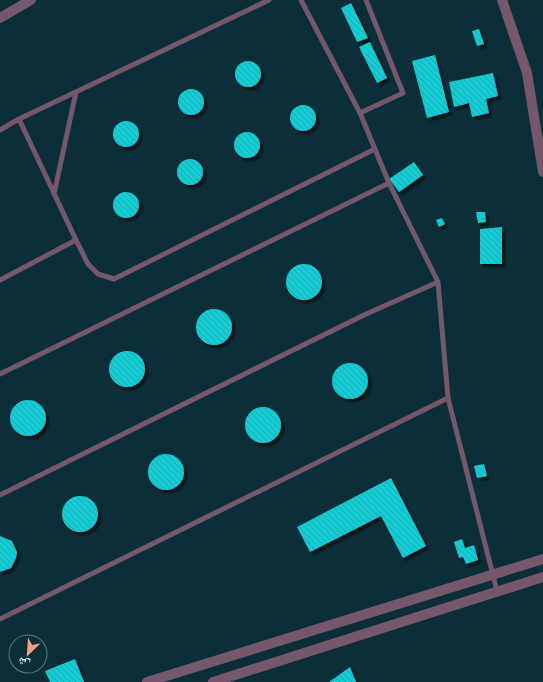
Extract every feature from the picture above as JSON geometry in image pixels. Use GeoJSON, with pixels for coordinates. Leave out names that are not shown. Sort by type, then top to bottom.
{"type":"FeatureCollection","features":[{"type":"Feature","properties":{"kind":"street"},"geometry":{"type":"LineString","coordinates":[[0,18],[31,0]]}},
{"type":"Feature","properties":{"kind":"street"},"geometry":{"type":"LineString","coordinates":[[502,0],[527,73],[543,172]]}},
{"type":"Feature","properties":{"kind":"street"},"geometry":{"type":"LineString","coordinates":[[147,682],[543,559]]}},
{"type":"Feature","properties":{"kind":"street"},"geometry":{"type":"LineString","coordinates":[[212,662],[220,681],[543,577]]}},
{"type":"Feature","properties":{"kind":"street"},"geometry":{"type":"LineString","coordinates":[[366,615],[372,631]]}},
{"type":"Feature","properties":{"kind":"lane"},"geometry":{"type":"LineString","coordinates":[[0,130],[19,119],[269,0]]}},
{"type":"Feature","properties":{"kind":"lane"},"geometry":{"type":"LineString","coordinates":[[301,0],[360,113],[389,183],[438,282],[448,398],[497,591]]}},
{"type":"Feature","properties":{"kind":"lane"},"geometry":{"type":"LineString","coordinates":[[360,113],[403,94],[366,0]]}},
{"type":"Feature","properties":{"kind":"lane"},"geometry":{"type":"LineString","coordinates":[[54,194],[76,92]]}},
{"type":"Feature","properties":{"kind":"lane"},"geometry":{"type":"LineString","coordinates":[[19,119],[88,264],[98,274],[114,279],[375,149]]}},
{"type":"Feature","properties":{"kind":"lane"},"geometry":{"type":"LineString","coordinates":[[0,374],[389,183]]}},
{"type":"Feature","properties":{"kind":"lane"},"geometry":{"type":"LineString","coordinates":[[0,280],[76,240]]}},
{"type":"Feature","properties":{"kind":"lane"},"geometry":{"type":"LineString","coordinates":[[0,495],[364,315],[438,282]]}},
{"type":"Feature","properties":{"kind":"lane"},"geometry":{"type":"LineString","coordinates":[[0,619],[448,398]]}},
{"type":"Feature","properties":{"kind":"building"},"geometry":{"type":"Polygon","coordinates":[[[351,3],[368,38],[357,42],[341,8],[351,3]]]}},
{"type":"Feature","properties":{"kind":"building"},"geometry":{"type":"Polygon","coordinates":[[[479,29],[484,44],[477,46],[472,31],[479,29]]]}},
{"type":"Feature","properties":{"kind":"building"},"geometry":{"type":"Polygon","coordinates":[[[370,42],[387,78],[377,83],[359,47],[370,42]]]}},
{"type":"Feature","properties":{"kind":"building"},"geometry":{"type":"Polygon","coordinates":[[[435,55],[449,112],[427,118],[412,61],[435,55]]]}},
{"type":"Feature","properties":{"kind":"building"},"geometry":{"type":"Polygon","coordinates":[[[248,61],[257,65],[261,74],[257,83],[248,87],[239,83],[235,74],[239,65],[248,61]]]}},
{"type":"Feature","properties":{"kind":"building"},"geometry":{"type":"Polygon","coordinates":[[[493,73],[498,96],[486,99],[489,113],[472,117],[469,103],[454,107],[449,82],[493,73]]]}},
{"type":"Feature","properties":{"kind":"building"},"geometry":{"type":"Polygon","coordinates":[[[191,89],[200,93],[204,102],[200,111],[191,115],[182,111],[178,102],[182,93],[191,89]]]}},
{"type":"Feature","properties":{"kind":"building"},"geometry":{"type":"Polygon","coordinates":[[[303,105],[312,109],[316,118],[312,127],[303,131],[294,127],[290,118],[294,109],[303,105]]]}},
{"type":"Feature","properties":{"kind":"building"},"geometry":{"type":"Polygon","coordinates":[[[126,121],[135,125],[139,134],[135,143],[126,147],[117,143],[113,134],[117,125],[126,121]]]}},
{"type":"Feature","properties":{"kind":"building"},"geometry":{"type":"Polygon","coordinates":[[[247,132],[256,136],[260,145],[256,154],[247,158],[238,154],[234,145],[238,136],[247,132]]]}},
{"type":"Feature","properties":{"kind":"building"},"geometry":{"type":"Polygon","coordinates":[[[190,159],[199,163],[203,172],[199,181],[190,185],[181,181],[177,172],[181,163],[190,159]]]}},
{"type":"Feature","properties":{"kind":"building"},"geometry":{"type":"Polygon","coordinates":[[[414,162],[423,175],[399,192],[389,179],[414,162]]]}},
{"type":"Feature","properties":{"kind":"building"},"geometry":{"type":"Polygon","coordinates":[[[126,192],[135,196],[139,205],[135,214],[126,218],[117,214],[113,205],[117,196],[126,192]]]}},
{"type":"Feature","properties":{"kind":"building"},"geometry":{"type":"Polygon","coordinates":[[[476,212],[485,212],[486,222],[478,223],[476,212]]]}},
{"type":"Feature","properties":{"kind":"building"},"geometry":{"type":"Polygon","coordinates":[[[442,218],[445,224],[439,227],[436,220],[442,218]]]}},
{"type":"Feature","properties":{"kind":"building"},"geometry":{"type":"Polygon","coordinates":[[[502,227],[502,264],[480,264],[480,229],[502,227]]]}},
{"type":"Feature","properties":{"kind":"building"},"geometry":{"type":"Polygon","coordinates":[[[308,264],[317,269],[321,275],[321,289],[317,295],[308,300],[300,300],[291,295],[287,289],[286,278],[291,269],[297,265],[308,264]]]}},
{"type":"Feature","properties":{"kind":"building"},"geometry":{"type":"Polygon","coordinates":[[[217,309],[227,314],[231,320],[231,334],[227,340],[221,344],[211,345],[201,340],[197,334],[196,324],[201,314],[207,310],[217,309]]]}},
{"type":"Feature","properties":{"kind":"building"},"geometry":{"type":"Polygon","coordinates":[[[131,351],[140,356],[144,362],[144,376],[140,382],[131,387],[123,387],[114,382],[110,376],[109,365],[114,356],[120,352],[131,351]]]}},
{"type":"Feature","properties":{"kind":"building"},"geometry":{"type":"Polygon","coordinates":[[[354,363],[363,368],[367,374],[367,388],[363,394],[354,399],[346,399],[337,394],[333,388],[332,377],[337,368],[343,364],[354,363]]]}},
{"type":"Feature","properties":{"kind":"building"},"geometry":{"type":"Polygon","coordinates":[[[32,400],[41,405],[45,411],[45,425],[41,431],[32,436],[24,436],[15,431],[11,425],[10,414],[15,405],[21,401],[32,400]]]}},
{"type":"Feature","properties":{"kind":"building"},"geometry":{"type":"Polygon","coordinates":[[[267,407],[276,412],[280,418],[280,432],[276,438],[267,443],[259,443],[250,438],[246,432],[245,421],[250,412],[256,408],[267,407]]]}},
{"type":"Feature","properties":{"kind":"building"},"geometry":{"type":"Polygon","coordinates":[[[169,454],[179,459],[183,465],[183,479],[179,485],[173,489],[163,490],[153,485],[149,479],[148,469],[153,459],[159,455],[169,454]]]}},
{"type":"Feature","properties":{"kind":"building"},"geometry":{"type":"Polygon","coordinates":[[[484,464],[487,476],[477,478],[474,466],[484,464]]]}},
{"type":"Feature","properties":{"kind":"building"},"geometry":{"type":"Polygon","coordinates":[[[391,478],[426,546],[403,558],[381,516],[310,552],[297,527],[391,478]]]}},
{"type":"Feature","properties":{"kind":"building"},"geometry":{"type":"Polygon","coordinates":[[[84,496],[93,501],[97,507],[97,521],[93,527],[84,532],[76,532],[67,527],[63,521],[62,510],[67,501],[73,497],[84,496]]]}},
{"type":"Feature","properties":{"kind":"building"},"geometry":{"type":"Polygon","coordinates":[[[0,536],[12,541],[17,552],[11,568],[0,572],[0,536]]]}},
{"type":"Feature","properties":{"kind":"building"},"geometry":{"type":"Polygon","coordinates":[[[462,539],[465,548],[474,545],[478,560],[466,564],[463,557],[459,558],[454,542],[462,539]]]}},
{"type":"Feature","properties":{"kind":"building"},"geometry":{"type":"Polygon","coordinates":[[[75,659],[84,682],[50,682],[46,674],[48,674],[48,670],[75,659]]]}},
{"type":"Feature","properties":{"kind":"building"},"geometry":{"type":"Polygon","coordinates":[[[350,667],[356,682],[329,682],[350,667]]]}}]}
